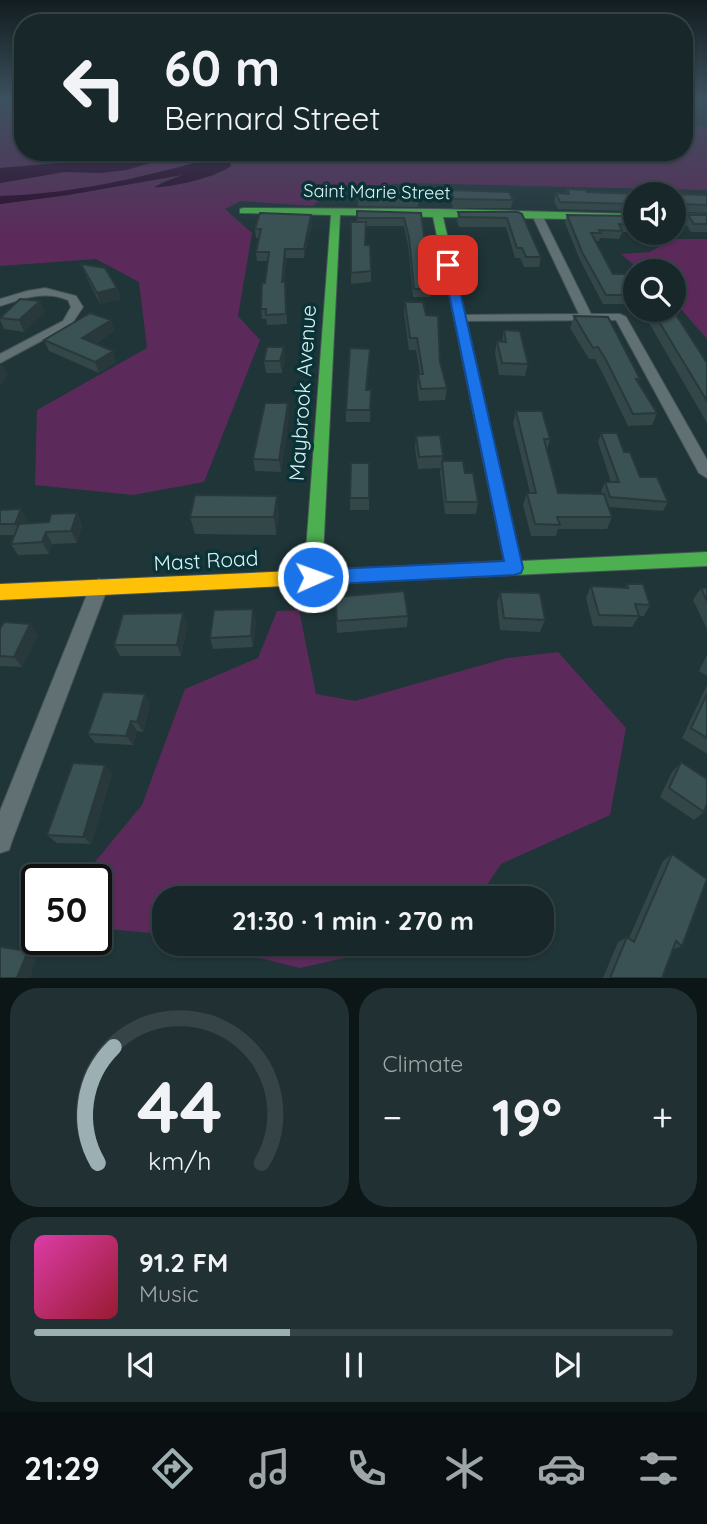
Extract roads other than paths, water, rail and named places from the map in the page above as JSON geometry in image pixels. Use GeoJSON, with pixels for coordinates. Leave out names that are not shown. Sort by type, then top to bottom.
{"type":"FeatureCollection","features":[{"type":"Feature","properties":{"kind":"street","name":"Saint Marie Street"},"geometry":{"type":"LineString","coordinates":[[243,211],[623,216]]}},
{"type":"Feature","properties":{"kind":"street","name":"Maybrook Avenue"},"geometry":{"type":"LineString","coordinates":[[313,577],[336,211]]}},
{"type":"Feature","properties":{"kind":"street"},"geometry":{"type":"LineString","coordinates":[[437,212],[514,568]]}},
{"type":"Feature","properties":{"kind":"street"},"geometry":{"type":"LineString","coordinates":[[537,215],[587,318]]}},
{"type":"Feature","properties":{"kind":"street"},"geometry":{"type":"LineString","coordinates":[[686,217],[707,218]]}},
{"type":"Feature","properties":{"kind":"street"},"geometry":{"type":"LineString","coordinates":[[0,303],[20,295],[51,292],[72,298],[77,307],[67,323],[0,359]]}},
{"type":"Feature","properties":{"kind":"street"},"geometry":{"type":"LineString","coordinates":[[460,318],[620,317],[707,473]]}},
{"type":"Feature","properties":{"kind":"street","name":"Mast Road"},"geometry":{"type":"LineString","coordinates":[[0,592],[707,559]]}},
{"type":"Feature","properties":{"kind":"street"},"geometry":{"type":"LineString","coordinates":[[0,841],[99,587]]}}]}
